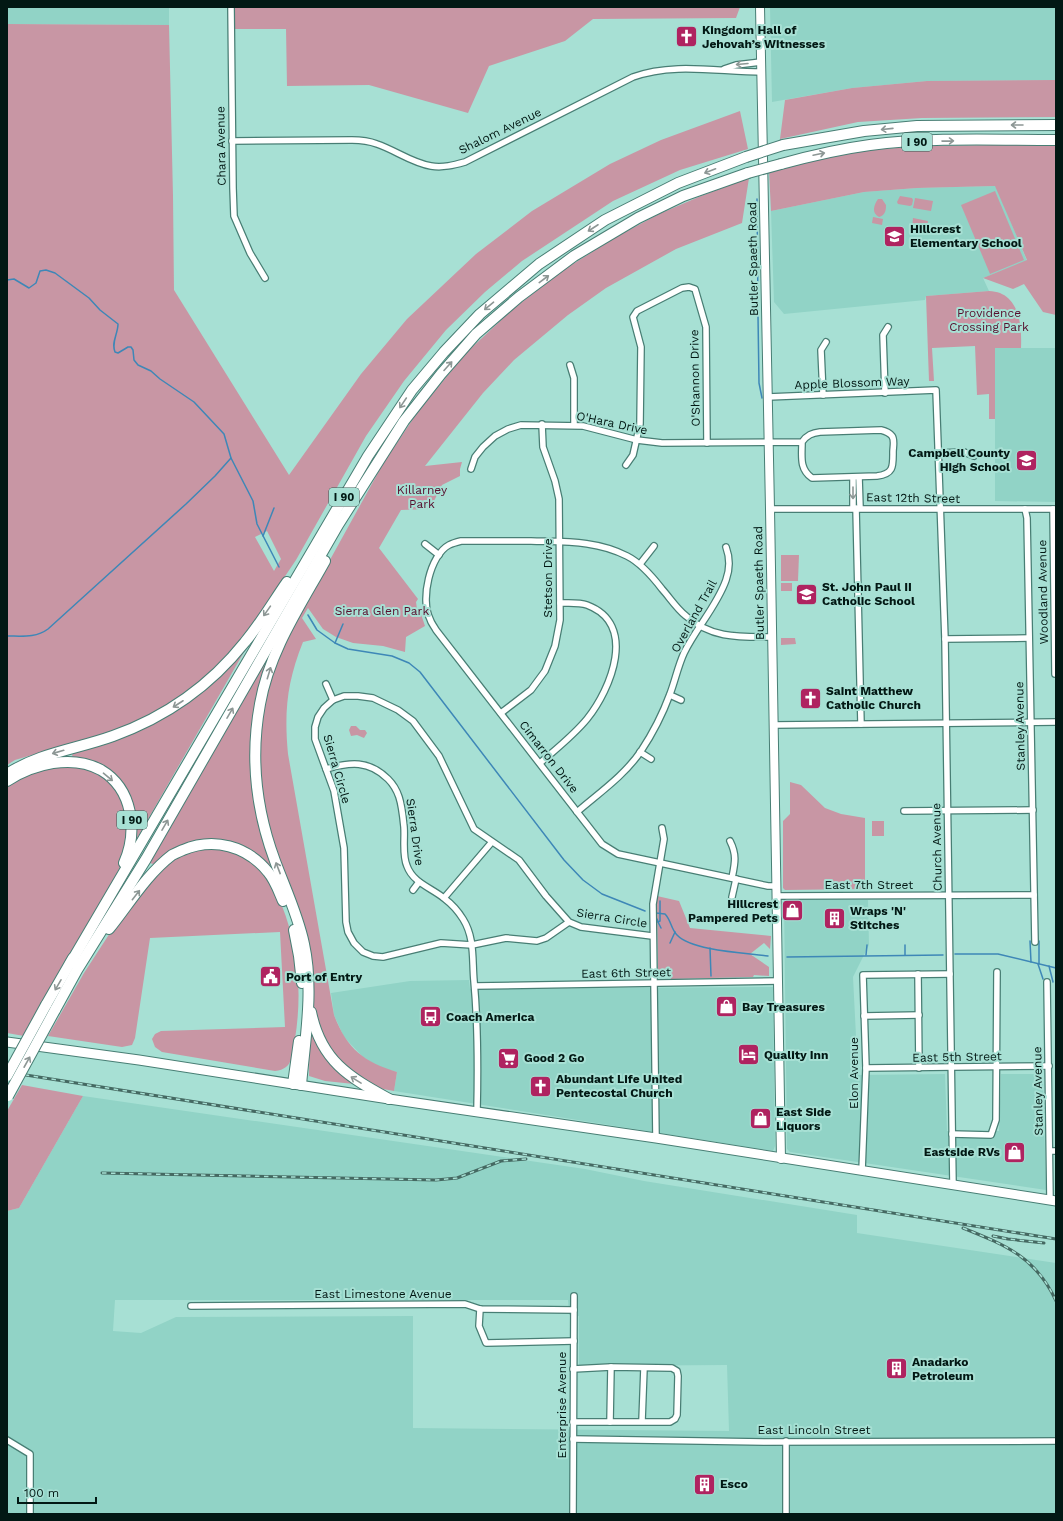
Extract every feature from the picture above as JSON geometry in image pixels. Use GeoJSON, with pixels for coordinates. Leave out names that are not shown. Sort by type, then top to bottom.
{"type":"FeatureCollection","features":[{"type":"Feature","properties":{"kind":"highway","name":"I 90"},"geometry":{"type":"LineString","coordinates":[[8,1097],[51,1008],[74,967],[368,456],[412,390],[444,352],[480,314],[539,264],[605,220],[678,183],[746,157],[783,146],[864,131],[917,126],[1056,125]]}},
{"type":"Feature","properties":{"kind":"highway","name":"I 90"},"geometry":{"type":"LineString","coordinates":[[74,967],[146,859],[338,525],[404,421],[441,374],[476,334],[519,297],[574,256],[638,218],[683,196],[748,173],[818,154],[871,145],[928,141],[1056,140]]}},
{"type":"Feature","properties":{"kind":"highway","name":"I 90"},"geometry":{"type":"LineString","coordinates":[[386,449],[276,651],[260,702],[254,762],[257,797],[265,831],[304,942],[308,965],[309,1000],[314,1026],[322,1045],[335,1063],[350,1076],[390,1099]]}},
{"type":"Feature","properties":{"kind":"highway","name":"I 90"},"geometry":{"type":"LineString","coordinates":[[7,774],[20,766],[41,757],[111,737],[141,725],[164,714],[204,686],[246,642],[292,576],[308,558]]}},
{"type":"Feature","properties":{"kind":"highway","name":"I 90"},"geometry":{"type":"LineString","coordinates":[[7,781],[21,772],[50,763],[66,762],[83,764],[100,770],[113,781],[122,791],[129,804],[132,822],[131,841],[126,858],[115,884],[74,967]]}},
{"type":"Feature","properties":{"kind":"highway"},"geometry":{"type":"LineString","coordinates":[[74,967],[153,872],[174,854],[191,846],[207,844],[223,844],[241,850],[256,859],[269,873],[279,890],[295,935],[302,976],[303,999],[297,1085]]}},
{"type":"Feature","properties":{"kind":"highway","name":"I 90"},"geometry":{"type":"LineString","coordinates":[[297,1085],[309,1000]]}},
{"type":"Feature","properties":{"kind":"highway","name":"I 90"},"geometry":{"type":"LineString","coordinates":[[7,1076],[51,1008]]}},
{"type":"Feature","properties":{"kind":"main road","name":"Butler Spaeth Road"},"geometry":{"type":"LineString","coordinates":[[760,7],[781,1158]]}},
{"type":"Feature","properties":{"kind":"main road"},"geometry":{"type":"LineString","coordinates":[[7,1042],[139,1060],[656,1138],[1053,1200]]}},
{"type":"Feature","properties":{"kind":"street","name":"Chara Avenue"},"geometry":{"type":"LineString","coordinates":[[231,7],[234,216],[250,253],[265,278]]}},
{"type":"Feature","properties":{"kind":"street","name":"Shalom Avenue"},"geometry":{"type":"LineString","coordinates":[[724,69],[736,65],[761,62]]}},
{"type":"Feature","properties":{"kind":"street","name":"Shalom Avenue"},"geometry":{"type":"LineString","coordinates":[[232,141],[365,141],[431,166],[454,165],[477,156],[633,77],[646,72],[663,70],[724,69],[736,72],[762,72]]}},
{"type":"Feature","properties":{"kind":"street","name":"O'Shannon Drive"},"geometry":{"type":"LineString","coordinates":[[637,440],[640,424],[641,347],[633,317],[637,310],[682,288],[689,288],[695,289],[706,327],[707,443]]}},
{"type":"Feature","properties":{"kind":"street"},"geometry":{"type":"LineString","coordinates":[[885,393],[883,335],[888,327]]}},
{"type":"Feature","properties":{"kind":"street"},"geometry":{"type":"LineString","coordinates":[[823,395],[821,350],[826,342]]}},
{"type":"Feature","properties":{"kind":"street"},"geometry":{"type":"LineString","coordinates":[[570,365],[574,378],[574,425]]}},
{"type":"Feature","properties":{"kind":"street","name":"Apple Blossom Way"},"geometry":{"type":"LineString","coordinates":[[768,397],[936,390]]}},
{"type":"Feature","properties":{"kind":"street","name":"Church Avenue"},"geometry":{"type":"LineString","coordinates":[[936,390],[945,639],[953,1185]]}},
{"type":"Feature","properties":{"kind":"street","name":"O'Hara Drive"},"geometry":{"type":"LineString","coordinates":[[471,470],[475,457],[495,436],[508,429],[521,425],[542,424],[583,426],[637,440],[662,443],[802,442]]}},
{"type":"Feature","properties":{"kind":"street","name":"Stetson Drive"},"geometry":{"type":"LineString","coordinates":[[501,713],[531,690],[545,671],[555,646],[560,620],[559,498],[555,481],[543,447],[542,424]]}},
{"type":"Feature","properties":{"kind":"street"},"geometry":{"type":"LineString","coordinates":[[820,432],[886,432],[891,435],[893,440],[893,466],[889,472],[884,475],[812,478],[806,474],[803,468],[802,442],[812,434],[820,432]]}},
{"type":"Feature","properties":{"kind":"street"},"geometry":{"type":"LineString","coordinates":[[626,465],[633,455],[637,440]]}},
{"type":"Feature","properties":{"kind":"street"},"geometry":{"type":"LineString","coordinates":[[939,453],[964,452],[974,456]]}},
{"type":"Feature","properties":{"kind":"street"},"geometry":{"type":"LineString","coordinates":[[856,477],[861,724]]}},
{"type":"Feature","properties":{"kind":"street","name":"East 12th Street"},"geometry":{"type":"LineString","coordinates":[[770,509],[1055,509]]}},
{"type":"Feature","properties":{"kind":"street","name":"Stanley Avenue"},"geometry":{"type":"LineString","coordinates":[[1025,509],[1027,518],[1035,942]]}},
{"type":"Feature","properties":{"kind":"street","name":"Woodland Avenue"},"geometry":{"type":"LineString","coordinates":[[1055,509],[1055,674]]}},
{"type":"Feature","properties":{"kind":"street","name":"Cimarron Drive"},"geometry":{"type":"LineString","coordinates":[[699,627],[685,616],[640,564],[628,556],[609,548],[589,543],[461,541],[448,545],[439,555],[434,563],[427,588],[426,602],[429,618],[602,844],[618,854],[768,886],[776,886]]}},
{"type":"Feature","properties":{"kind":"street"},"geometry":{"type":"LineString","coordinates":[[425,544],[439,555]]}},
{"type":"Feature","properties":{"kind":"street"},"geometry":{"type":"LineString","coordinates":[[640,564],[654,546]]}},
{"type":"Feature","properties":{"kind":"street","name":"Overland Trail"},"geometry":{"type":"LineString","coordinates":[[577,812],[618,776],[640,752],[655,727],[670,695],[683,654],[721,591],[726,579],[729,568],[729,555],[726,547]]}},
{"type":"Feature","properties":{"kind":"street"},"geometry":{"type":"LineString","coordinates":[[540,763],[569,738],[587,718],[602,695],[615,664],[617,646],[614,629],[603,614],[586,605],[560,603]]}},
{"type":"Feature","properties":{"kind":"street"},"geometry":{"type":"LineString","coordinates":[[699,627],[724,635],[738,637],[772,637]]}},
{"type":"Feature","properties":{"kind":"street"},"geometry":{"type":"LineString","coordinates":[[945,639],[1029,638]]}},
{"type":"Feature","properties":{"kind":"street"},"geometry":{"type":"LineString","coordinates":[[326,684],[333,700]]}},
{"type":"Feature","properties":{"kind":"street"},"geometry":{"type":"LineString","coordinates":[[670,695],[681,700]]}},
{"type":"Feature","properties":{"kind":"street","name":"Sierra Circle"},"geometry":{"type":"LineString","coordinates":[[569,922],[546,938],[537,941],[506,938],[472,944],[441,943],[383,957],[373,956],[364,952],[354,943],[348,932],[346,922],[344,848],[334,791],[315,739],[315,727],[318,716],[324,708],[333,700],[344,696],[358,696],[373,698],[398,710],[413,722],[439,756],[474,829],[491,843],[519,860],[546,896],[569,922],[581,927],[652,936]]}},
{"type":"Feature","properties":{"kind":"street"},"geometry":{"type":"LineString","coordinates":[[774,724],[1056,722]]}},
{"type":"Feature","properties":{"kind":"street"},"geometry":{"type":"LineString","coordinates":[[640,752],[651,759]]}},
{"type":"Feature","properties":{"kind":"street","name":"Sierra Drive"},"geometry":{"type":"LineString","coordinates":[[326,769],[344,764],[368,766],[381,772],[392,783],[399,796],[404,827],[406,864],[410,873],[419,882],[444,898],[457,909],[464,921],[470,934],[472,944],[475,986]]}},
{"type":"Feature","properties":{"kind":"street"},"geometry":{"type":"LineString","coordinates":[[904,811],[1033,810]]}},
{"type":"Feature","properties":{"kind":"street"},"geometry":{"type":"LineString","coordinates":[[656,1138],[652,936],[653,904],[664,839],[662,828]]}},
{"type":"Feature","properties":{"kind":"street"},"geometry":{"type":"LineString","coordinates":[[730,840],[734,850],[735,863],[732,897]]}},
{"type":"Feature","properties":{"kind":"street"},"geometry":{"type":"LineString","coordinates":[[444,898],[491,843]]}},
{"type":"Feature","properties":{"kind":"street","name":"Sierra Drive"},"geometry":{"type":"LineString","coordinates":[[413,890],[419,882]]}},
{"type":"Feature","properties":{"kind":"street","name":"East 7th Street"},"geometry":{"type":"LineString","coordinates":[[777,896],[1034,895]]}},
{"type":"Feature","properties":{"kind":"street"},"geometry":{"type":"LineString","coordinates":[[952,1134],[991,1135],[996,1120],[997,972]]}},
{"type":"Feature","properties":{"kind":"street"},"geometry":{"type":"LineString","coordinates":[[919,1068],[918,974],[950,974]]}},
{"type":"Feature","properties":{"kind":"street","name":"Elon Avenue"},"geometry":{"type":"LineString","coordinates":[[862,1171],[866,1068],[863,975],[918,974]]}},
{"type":"Feature","properties":{"kind":"street","name":"East 6th Street"},"geometry":{"type":"LineString","coordinates":[[475,986],[778,982]]}},
{"type":"Feature","properties":{"kind":"street","name":"Stanley Avenue"},"geometry":{"type":"LineString","coordinates":[[1047,982],[1053,1151],[1053,1200]]}},
{"type":"Feature","properties":{"kind":"street"},"geometry":{"type":"LineString","coordinates":[[475,986],[477,1111]]}},
{"type":"Feature","properties":{"kind":"street"},"geometry":{"type":"LineString","coordinates":[[864,1016],[919,1015]]}},
{"type":"Feature","properties":{"kind":"street","name":"East 5th Street"},"geometry":{"type":"LineString","coordinates":[[866,1068],[1049,1066]]}},
{"type":"Feature","properties":{"kind":"street","name":"Enterprise Avenue"},"geometry":{"type":"LineString","coordinates":[[572,1514],[574,1296]]}},
{"type":"Feature","properties":{"kind":"street","name":"East Limestone Avenue"},"geometry":{"type":"LineString","coordinates":[[191,1306],[464,1304],[480,1309],[574,1310]]}},
{"type":"Feature","properties":{"kind":"street"},"geometry":{"type":"LineString","coordinates":[[480,1309],[479,1326],[486,1342],[574,1341]]}},
{"type":"Feature","properties":{"kind":"street"},"geometry":{"type":"LineString","coordinates":[[573,1422],[670,1422],[675,1419],[677,1414],[678,1376],[677,1371],[672,1368],[611,1367],[574,1369]]}},
{"type":"Feature","properties":{"kind":"street"},"geometry":{"type":"LineString","coordinates":[[610,1422],[611,1367]]}},
{"type":"Feature","properties":{"kind":"street"},"geometry":{"type":"LineString","coordinates":[[642,1421],[644,1368]]}},
{"type":"Feature","properties":{"kind":"street","name":"East Lincoln Street"},"geometry":{"type":"LineString","coordinates":[[573,1439],[786,1442],[1056,1441]]}},
{"type":"Feature","properties":{"kind":"street"},"geometry":{"type":"LineString","coordinates":[[7,1440],[30,1454],[30,1514]]}},
{"type":"Feature","properties":{"kind":"street"},"geometry":{"type":"LineString","coordinates":[[786,1442],[786,1514]]}},
{"type":"Feature","properties":{"kind":"shaded area"},"geometry":{"type":"Polygon","coordinates":[[[7,7],[169,7],[169,25],[7,24],[7,7]]]}},
{"type":"Feature","properties":{"kind":"shaded area"},"geometry":{"type":"Polygon","coordinates":[[[770,7],[1056,7],[1056,80],[927,81],[852,88],[772,102],[770,7]]]}},
{"type":"Feature","properties":{"kind":"shaded area","name":"Hillcrest Elementary School"},"geometry":{"type":"Polygon","coordinates":[[[996,186],[1027,261],[983,278],[989,291],[926,296],[925,300],[784,314],[774,302],[771,211],[864,192],[917,188],[996,186]]]}},
{"type":"Feature","properties":{"kind":"shaded area","name":"Campbell County High School"},"geometry":{"type":"Polygon","coordinates":[[[995,348],[1056,348],[1056,502],[995,501],[995,348]]]}},
{"type":"Feature","properties":{"kind":"shaded area"},"geometry":{"type":"Polygon","coordinates":[[[786,900],[868,900],[869,945],[853,977],[858,1075],[945,1074],[947,1131],[999,1131],[1001,1074],[1039,1074],[1043,1077],[1046,1190],[790,1152],[787,1149],[784,902],[786,900]]]}},
{"type":"Feature","properties":{"kind":"shaded area"},"geometry":{"type":"Polygon","coordinates":[[[469,980],[470,989],[773,987],[775,1146],[773,1151],[394,1091],[397,1072],[378,1067],[363,1057],[344,1037],[334,1015],[331,993],[410,981],[469,980]]]}},
{"type":"Feature","properties":{"kind":"shaded area"},"geometry":{"type":"Polygon","coordinates":[[[83,1096],[585,1169],[644,1181],[857,1215],[857,1233],[1056,1263],[1056,1514],[7,1514],[7,1211],[19,1208],[83,1096]],[[115,1300],[113,1331],[141,1333],[176,1317],[413,1316],[413,1428],[729,1431],[727,1365],[579,1366],[579,1316],[569,1315],[568,1300],[115,1300]]]}},
{"type":"Feature","properties":{"kind":"green space"},"geometry":{"type":"Polygon","coordinates":[[[234,7],[740,7],[736,18],[593,19],[565,41],[489,66],[468,113],[369,85],[287,86],[286,29],[235,29],[234,7]]]}},
{"type":"Feature","properties":{"kind":"green space"},"geometry":{"type":"Polygon","coordinates":[[[7,24],[169,25],[174,290],[289,475],[361,374],[407,319],[476,254],[532,211],[610,164],[661,140],[740,111],[748,149],[680,170],[613,201],[522,261],[485,292],[446,330],[404,381],[366,436],[296,560],[248,631],[218,665],[201,681],[162,710],[139,721],[107,733],[15,760],[7,765],[7,24]],[[267,531],[255,537],[274,571],[281,559],[267,531]]]}},
{"type":"Feature","properties":{"kind":"green space"},"geometry":{"type":"Polygon","coordinates":[[[1056,80],[1056,117],[922,118],[858,122],[780,139],[785,100],[852,88],[927,81],[1056,80]]]}},
{"type":"Feature","properties":{"kind":"green space"},"geometry":{"type":"Polygon","coordinates":[[[964,145],[1056,145],[1056,315],[1043,312],[1024,284],[1013,289],[983,278],[1027,260],[995,186],[917,188],[864,192],[771,211],[769,171],[808,161],[873,150],[896,148],[964,145]]]}},
{"type":"Feature","properties":{"kind":"green space"},"geometry":{"type":"Polygon","coordinates":[[[749,178],[742,223],[676,249],[606,288],[568,315],[514,360],[483,393],[425,466],[462,462],[460,476],[442,485],[430,509],[401,510],[379,548],[418,599],[416,602],[417,609],[420,611],[425,626],[406,637],[405,652],[383,646],[353,643],[336,637],[323,629],[308,608],[302,618],[316,639],[303,642],[293,670],[288,697],[286,724],[288,754],[334,1015],[345,1037],[358,1052],[375,1064],[397,1072],[394,1091],[368,1084],[352,1074],[325,1044],[313,1009],[312,965],[270,843],[257,779],[263,705],[278,654],[384,462],[417,413],[466,353],[513,309],[565,269],[616,237],[659,214],[749,178]]]}},
{"type":"Feature","properties":{"kind":"green space"},"geometry":{"type":"Polygon","coordinates":[[[995,191],[1024,260],[990,274],[961,205],[995,191]]]}},
{"type":"Feature","properties":{"kind":"green space"},"geometry":{"type":"Polygon","coordinates":[[[900,196],[912,198],[912,205],[898,204],[897,202],[900,196]]]}},
{"type":"Feature","properties":{"kind":"green space"},"geometry":{"type":"Polygon","coordinates":[[[915,198],[933,201],[931,211],[913,208],[915,198]]]}},
{"type":"Feature","properties":{"kind":"green space"},"geometry":{"type":"Polygon","coordinates":[[[878,199],[882,199],[886,205],[885,212],[879,217],[874,211],[874,206],[878,199]]]}},
{"type":"Feature","properties":{"kind":"green space"},"geometry":{"type":"Polygon","coordinates":[[[873,217],[883,219],[882,225],[872,223],[873,217]]]}},
{"type":"Feature","properties":{"kind":"green space"},"geometry":{"type":"Polygon","coordinates":[[[913,218],[928,221],[927,229],[925,231],[912,228],[913,218]]]}},
{"type":"Feature","properties":{"kind":"green space","name":"Providence Crossing Park"},"geometry":{"type":"Polygon","coordinates":[[[989,291],[999,293],[1007,297],[1013,303],[1017,311],[1021,329],[1021,348],[995,348],[995,419],[989,419],[989,394],[977,395],[975,346],[932,348],[934,381],[929,381],[926,296],[989,291]]]}},
{"type":"Feature","properties":{"kind":"green space"},"geometry":{"type":"Polygon","coordinates":[[[781,555],[799,555],[798,581],[781,581],[781,555]]]}},
{"type":"Feature","properties":{"kind":"green space"},"geometry":{"type":"Polygon","coordinates":[[[781,583],[792,583],[792,591],[781,591],[781,583]]]}},
{"type":"Feature","properties":{"kind":"green space"},"geometry":{"type":"Polygon","coordinates":[[[781,638],[795,638],[796,644],[781,645],[781,638]]]}},
{"type":"Feature","properties":{"kind":"green space"},"geometry":{"type":"Polygon","coordinates":[[[248,645],[132,847],[125,792],[88,761],[72,757],[73,751],[146,726],[248,645]]]}},
{"type":"Feature","properties":{"kind":"green space"},"geometry":{"type":"Polygon","coordinates":[[[265,662],[269,664],[254,796],[258,824],[280,881],[258,856],[207,839],[156,865],[150,863],[265,662]]]}},
{"type":"Feature","properties":{"kind":"green space"},"geometry":{"type":"Polygon","coordinates":[[[351,726],[356,726],[360,730],[365,730],[367,733],[364,738],[357,735],[351,736],[349,730],[351,726]]]}},
{"type":"Feature","properties":{"kind":"green space"},"geometry":{"type":"Polygon","coordinates":[[[51,767],[82,767],[104,777],[118,791],[129,819],[125,857],[93,918],[24,1036],[7,1033],[7,785],[20,776],[51,767]]]}},
{"type":"Feature","properties":{"kind":"green space"},"geometry":{"type":"Polygon","coordinates":[[[790,782],[801,785],[825,808],[841,814],[865,818],[865,889],[785,890],[783,888],[783,821],[790,814],[790,782]]]}},
{"type":"Feature","properties":{"kind":"green space"},"geometry":{"type":"Polygon","coordinates":[[[872,821],[884,821],[884,836],[872,836],[872,821]]]}},
{"type":"Feature","properties":{"kind":"green space"},"geometry":{"type":"Polygon","coordinates":[[[226,848],[260,867],[275,890],[289,926],[297,963],[298,1001],[295,1039],[289,1064],[281,1070],[275,1071],[162,1052],[155,1047],[152,1039],[155,1034],[161,1031],[285,1027],[280,932],[150,938],[135,1038],[132,1045],[122,1047],[48,1036],[84,973],[121,916],[154,872],[185,851],[226,848]]]}},
{"type":"Feature","properties":{"kind":"green space"},"geometry":{"type":"Polygon","coordinates":[[[657,896],[679,901],[690,928],[771,936],[770,949],[764,943],[750,954],[769,967],[769,976],[754,975],[753,977],[671,979],[670,972],[662,972],[660,978],[658,975],[657,896]]]}},
{"type":"Feature","properties":{"kind":"green space"},"geometry":{"type":"Polygon","coordinates":[[[310,1020],[354,1084],[325,1081],[309,1076],[310,1020]]]}},
{"type":"Feature","properties":{"kind":"green space"},"geometry":{"type":"Polygon","coordinates":[[[22,1085],[83,1096],[19,1208],[7,1211],[7,1111],[22,1085]]]}},
{"type":"Feature","properties":{"kind":"waterway"},"geometry":{"type":"LineString","coordinates":[[757,199],[758,306]]}},
{"type":"Feature","properties":{"kind":"waterway"},"geometry":{"type":"LineString","coordinates":[[7,280],[14,279],[29,288],[36,283],[40,271],[46,270],[55,273],[89,298],[100,310],[118,324],[114,341],[115,352],[118,353],[128,347],[131,347],[133,350],[134,360],[138,365],[151,371],[160,379],[194,402],[224,434],[231,458],[253,501],[257,524],[279,567]]}},
{"type":"Feature","properties":{"kind":"waterway"},"geometry":{"type":"LineString","coordinates":[[758,316],[759,383],[762,398]]}},
{"type":"Feature","properties":{"kind":"waterway"},"geometry":{"type":"LineString","coordinates":[[7,636],[34,635],[48,629],[186,504],[231,458]]}},
{"type":"Feature","properties":{"kind":"waterway"},"geometry":{"type":"LineString","coordinates":[[263,536],[274,508]]}},
{"type":"Feature","properties":{"kind":"waterway"},"geometry":{"type":"LineString","coordinates":[[308,615],[317,630],[335,643],[348,649],[392,656],[409,663],[420,672],[564,860],[583,880],[602,894],[645,911]]}},
{"type":"Feature","properties":{"kind":"waterway"},"geometry":{"type":"LineString","coordinates":[[335,643],[343,624]]}},
{"type":"Feature","properties":{"kind":"waterway"},"geometry":{"type":"LineString","coordinates":[[657,919],[658,922],[660,921],[660,901]]}},
{"type":"Feature","properties":{"kind":"waterway"},"geometry":{"type":"LineString","coordinates":[[656,913],[665,914],[677,935],[694,945],[768,956]]}},
{"type":"Feature","properties":{"kind":"waterway"},"geometry":{"type":"LineString","coordinates":[[658,922],[661,928]]}},
{"type":"Feature","properties":{"kind":"waterway"},"geometry":{"type":"LineString","coordinates":[[670,943],[675,932]]}},
{"type":"Feature","properties":{"kind":"waterway"},"geometry":{"type":"LineString","coordinates":[[1030,941],[1031,962]]}},
{"type":"Feature","properties":{"kind":"waterway"},"geometry":{"type":"LineString","coordinates":[[1039,941],[1039,964]]}},
{"type":"Feature","properties":{"kind":"waterway"},"geometry":{"type":"LineString","coordinates":[[866,955],[867,945]]}},
{"type":"Feature","properties":{"kind":"waterway"},"geometry":{"type":"LineString","coordinates":[[905,945],[905,955]]}},
{"type":"Feature","properties":{"kind":"waterway"},"geometry":{"type":"LineString","coordinates":[[710,948],[711,976]]}},
{"type":"Feature","properties":{"kind":"waterway"},"geometry":{"type":"LineString","coordinates":[[955,954],[998,954],[1056,968]]}},
{"type":"Feature","properties":{"kind":"waterway"},"geometry":{"type":"LineString","coordinates":[[787,957],[943,955]]}},
{"type":"Feature","properties":{"kind":"waterway"},"geometry":{"type":"LineString","coordinates":[[1038,964],[1043,979]]}},
{"type":"Feature","properties":{"kind":"waterway"},"geometry":{"type":"LineString","coordinates":[[1049,966],[1053,982]]}},
{"type":"Feature","properties":{"kind":"railway"},"geometry":{"type":"LineString","coordinates":[[7,1072],[1056,1239]]}},
{"type":"Feature","properties":{"kind":"railway"},"geometry":{"type":"LineString","coordinates":[[102,1173],[436,1180],[457,1178],[501,1161],[526,1159]]}},
{"type":"Feature","properties":{"kind":"railway"},"geometry":{"type":"LineString","coordinates":[[963,1228],[992,1240],[1018,1254],[1039,1273],[1056,1301]]}},
{"type":"Feature","properties":{"kind":"railway"},"geometry":{"type":"LineString","coordinates":[[993,1236],[1044,1243]]}},
{"type":"Feature","properties":{"kind":"place","name":"Kingdom Hall of Jehovah’s Witnesses"},"geometry":{"type":"Point","coordinates":[686,37]}},
{"type":"Feature","properties":{"kind":"place","name":"Hillcrest Elementary School"},"geometry":{"type":"Point","coordinates":[894,236]}},
{"type":"Feature","properties":{"kind":"place","name":"Campbell County High School"},"geometry":{"type":"Point","coordinates":[1026,460]}},
{"type":"Feature","properties":{"kind":"place","name":"St. John Paul II Catholic School"},"geometry":{"type":"Point","coordinates":[806,594]}},
{"type":"Feature","properties":{"kind":"place","name":"Saint Matthew Catholic Church"},"geometry":{"type":"Point","coordinates":[811,698]}},
{"type":"Feature","properties":{"kind":"place","name":"Hillcrest Pampered Pets"},"geometry":{"type":"Point","coordinates":[793,911]}},
{"type":"Feature","properties":{"kind":"place","name":"Wraps 'N' Stitches"},"geometry":{"type":"Point","coordinates":[835,918]}},
{"type":"Feature","properties":{"kind":"place","name":"Port of Entry"},"geometry":{"type":"Point","coordinates":[271,977]}},
{"type":"Feature","properties":{"kind":"place","name":"Bay Treasures"},"geometry":{"type":"Point","coordinates":[727,1007]}},
{"type":"Feature","properties":{"kind":"place","name":"Coach America"},"geometry":{"type":"Point","coordinates":[431,1017]}},
{"type":"Feature","properties":{"kind":"place","name":"Quality Inn"},"geometry":{"type":"Point","coordinates":[748,1055]}},
{"type":"Feature","properties":{"kind":"place","name":"Good 2 Go"},"geometry":{"type":"Point","coordinates":[509,1058]}},
{"type":"Feature","properties":{"kind":"place","name":"Abundant Life United Pentecostal Church"},"geometry":{"type":"Point","coordinates":[540,1086]}},
{"type":"Feature","properties":{"kind":"place","name":"East Side Liquors"},"geometry":{"type":"Point","coordinates":[761,1119]}},
{"type":"Feature","properties":{"kind":"place","name":"Eastside RVs"},"geometry":{"type":"Point","coordinates":[1015,1152]}},
{"type":"Feature","properties":{"kind":"place","name":"Anadarko Petroleum"},"geometry":{"type":"Point","coordinates":[897,1369]}},
{"type":"Feature","properties":{"kind":"place","name":"Esco"},"geometry":{"type":"Point","coordinates":[704,1484]}},
{"type":"Feature","properties":{"kind":"park label","name":"Killarney Park"},"geometry":{"type":"Point","coordinates":[422,497]}},
{"type":"Feature","properties":{"kind":"park label","name":"Sierra Glen Park"},"geometry":{"type":"Point","coordinates":[382,611]}}]}
